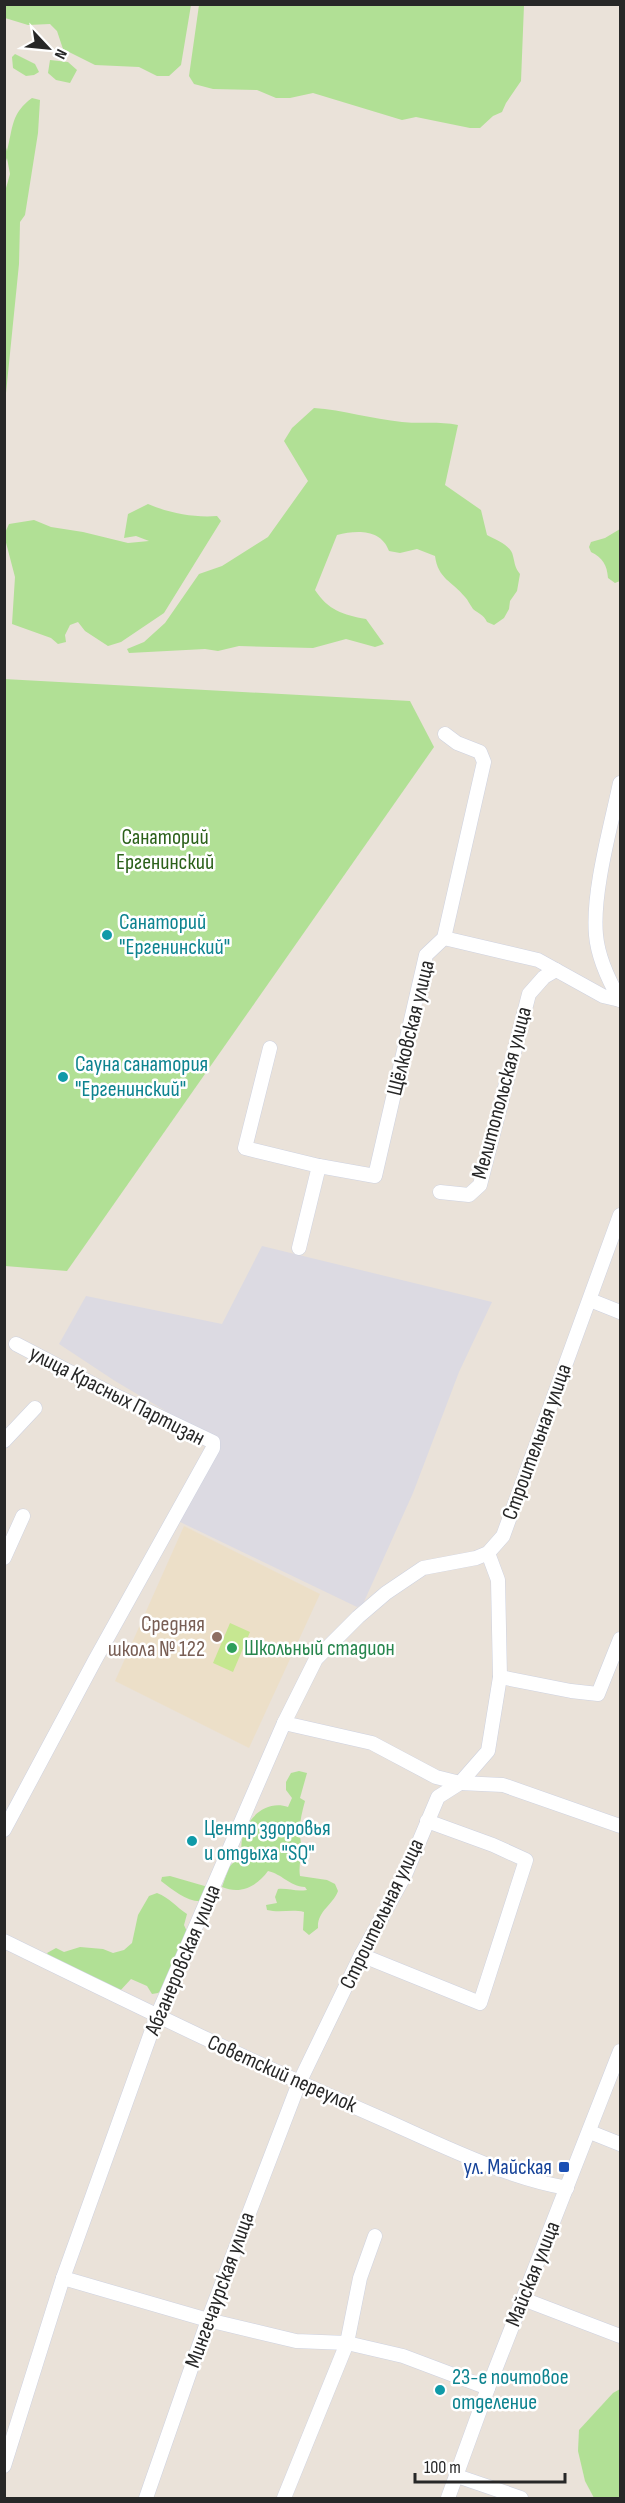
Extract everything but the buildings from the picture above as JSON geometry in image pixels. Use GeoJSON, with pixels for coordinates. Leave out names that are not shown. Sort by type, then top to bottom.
{"type":"FeatureCollection","features":[{"type":"Feature","properties":{"kind":"street","name":"Щёлковская улица"},"geometry":{"type":"LineString","coordinates":[[319,1166],[375,1176],[426,955],[444,939],[484,762],[480,752],[457,743],[445,734]]}},
{"type":"Feature","properties":{"kind":"street"},"geometry":{"type":"LineString","coordinates":[[621,783],[596,903],[596,936],[603,964],[621,1000]]}},
{"type":"Feature","properties":{"kind":"street"},"geometry":{"type":"LineString","coordinates":[[444,939],[538,960],[603,996],[621,1000]]}},
{"type":"Feature","properties":{"kind":"street","name":"Мелитопольская улица"},"geometry":{"type":"LineString","coordinates":[[440,1192],[469,1195],[480,1185],[529,994],[544,977],[556,970]]}},
{"type":"Feature","properties":{"kind":"street"},"geometry":{"type":"LineString","coordinates":[[270,1048],[245,1148],[319,1166],[299,1248]]}},
{"type":"Feature","properties":{"kind":"street","name":"Строительная улица"},"geometry":{"type":"LineString","coordinates":[[299,2083],[361,1955],[405,1875],[438,1797],[460,1783],[488,1751],[500,1677],[498,1580],[488,1553],[503,1536],[514,1510],[577,1331],[621,1215]]}},
{"type":"Feature","properties":{"kind":"street"},"geometry":{"type":"LineString","coordinates":[[590,1300],[621,1312]]}},
{"type":"Feature","properties":{"kind":"street","name":"улица Красных Партизан"},"geometry":{"type":"LineString","coordinates":[[4,1830],[8,1814],[213,1448],[213,1442],[194,1431],[108,1392],[16,1344]]}},
{"type":"Feature","properties":{"kind":"street"},"geometry":{"type":"LineString","coordinates":[[4,1441],[35,1408]]}},
{"type":"Feature","properties":{"kind":"street"},"geometry":{"type":"LineString","coordinates":[[4,1558],[23,1516]]}},
{"type":"Feature","properties":{"kind":"street","name":"Абганеровская улица"},"geometry":{"type":"LineString","coordinates":[[4,2466],[63,2278],[157,2016],[285,1723],[316,1659],[386,1593],[423,1568],[476,1558],[488,1553]]}},
{"type":"Feature","properties":{"kind":"street"},"geometry":{"type":"LineString","coordinates":[[500,1677],[571,1692],[598,1694],[621,1639]]}},
{"type":"Feature","properties":{"kind":"street"},"geometry":{"type":"LineString","coordinates":[[285,1723],[372,1743],[435,1777],[460,1783],[503,1785],[621,1826]]}},
{"type":"Feature","properties":{"kind":"street"},"geometry":{"type":"LineString","coordinates":[[361,1955],[480,2003],[526,1860],[493,1845],[426,1821]]}},
{"type":"Feature","properties":{"kind":"street","name":"Советский переулок"},"geometry":{"type":"LineString","coordinates":[[4,1941],[299,2083],[537,2183],[567,2188]]}},
{"type":"Feature","properties":{"kind":"street","name":"Майская улица"},"geometry":{"type":"LineString","coordinates":[[448,2499],[488,2388],[621,2051]]}},
{"type":"Feature","properties":{"kind":"street","name":"Мингечаурская улица"},"geometry":{"type":"LineString","coordinates":[[146,2499],[207,2320],[299,2083]]}},
{"type":"Feature","properties":{"kind":"street"},"geometry":{"type":"LineString","coordinates":[[590,2132],[621,2144]]}},
{"type":"Feature","properties":{"kind":"street"},"geometry":{"type":"LineString","coordinates":[[284,2499],[347,2343],[360,2278],[375,2235]]}},
{"type":"Feature","properties":{"kind":"street"},"geometry":{"type":"LineString","coordinates":[[63,2278],[207,2320],[296,2342],[347,2343],[403,2356],[488,2388]]}},
{"type":"Feature","properties":{"kind":"street"},"geometry":{"type":"LineString","coordinates":[[523,2299],[621,2336]]}},
{"type":"Feature","properties":{"kind":"street"},"geometry":{"type":"LineString","coordinates":[[457,2476],[521,2499]]}},
{"type":"Feature","properties":{"kind":"shaded area"},"geometry":{"type":"Polygon","coordinates":[[[262,1246],[492,1302],[459,1372],[413,1493],[363,1604],[357,1607],[178,1521],[213,1439],[115,1381],[59,1344],[86,1296],[222,1324],[262,1246]]]}},
{"type":"Feature","properties":{"kind":"shaded area","name":"Средняя школа № 122"},"geometry":{"type":"Polygon","coordinates":[[[184,1526],[320,1594],[249,1748],[115,1681],[184,1526]]]}},
{"type":"Feature","properties":{"kind":"green space"},"geometry":{"type":"Polygon","coordinates":[[[4,5],[191,5],[181,65],[169,76],[157,76],[139,67],[95,65],[63,49],[57,31],[50,24],[28,25],[5,18],[4,5]]]}},
{"type":"Feature","properties":{"kind":"green space"},"geometry":{"type":"Polygon","coordinates":[[[199,5],[524,5],[521,81],[502,112],[493,116],[480,128],[416,117],[402,120],[313,93],[290,98],[276,98],[257,90],[213,89],[194,84],[189,76],[199,5]]]}},
{"type":"Feature","properties":{"kind":"green space"},"geometry":{"type":"Polygon","coordinates":[[[15,54],[35,64],[39,72],[26,76],[13,68],[12,57],[15,54]]]}},
{"type":"Feature","properties":{"kind":"green space"},"geometry":{"type":"Polygon","coordinates":[[[50,60],[68,62],[77,70],[70,83],[56,80],[48,73],[50,60]]]}},
{"type":"Feature","properties":{"kind":"green space"},"geometry":{"type":"Polygon","coordinates":[[[32,98],[40,100],[38,133],[25,215],[20,222],[19,264],[5,403],[4,195],[10,174],[7,158],[5,164],[5,144],[7,151],[16,115],[32,98]]]}},
{"type":"Feature","properties":{"kind":"green space"},"geometry":{"type":"Polygon","coordinates":[[[314,408],[402,422],[458,425],[445,485],[481,510],[487,535],[503,543],[512,552],[520,574],[517,591],[510,601],[504,618],[494,625],[487,622],[442,575],[435,556],[417,549],[400,553],[389,551],[385,544],[374,535],[352,532],[337,535],[315,590],[331,607],[350,616],[366,619],[384,644],[375,647],[346,639],[313,648],[239,646],[218,651],[205,649],[129,653],[127,649],[144,642],[165,623],[199,574],[222,566],[268,537],[308,481],[284,441],[292,428],[314,408]]]}},
{"type":"Feature","properties":{"kind":"green space"},"geometry":{"type":"Polygon","coordinates":[[[148,504],[182,514],[217,516],[221,521],[164,613],[121,642],[108,646],[85,631],[78,622],[70,625],[65,635],[66,642],[58,644],[51,638],[12,624],[15,577],[4,535],[9,524],[34,520],[51,527],[128,543],[149,541],[136,536],[124,538],[128,514],[148,504]]]}},
{"type":"Feature","properties":{"kind":"green space"},"geometry":{"type":"Polygon","coordinates":[[[620,529],[620,581],[615,583],[608,578],[604,562],[591,552],[589,547],[591,542],[605,538],[620,529]]]}},
{"type":"Feature","properties":{"kind":"green space","name":"Санаторий Ергенинский"},"geometry":{"type":"Polygon","coordinates":[[[4,679],[410,701],[434,747],[67,1271],[5,1266],[4,679]]]}},
{"type":"Feature","properties":{"kind":"green space","name":"Школьный стадион"},"geometry":{"type":"Polygon","coordinates":[[[230,1623],[250,1632],[233,1672],[213,1663],[230,1623]]]}},
{"type":"Feature","properties":{"kind":"green space"},"geometry":{"type":"Polygon","coordinates":[[[299,1771],[307,1773],[300,1798],[305,1801],[300,1827],[300,1876],[327,1880],[335,1884],[338,1891],[320,1917],[318,1928],[309,1935],[303,1930],[304,1912],[267,1910],[266,1905],[277,1903],[275,1897],[278,1889],[307,1890],[305,1887],[268,1871],[248,1888],[236,1890],[222,1887],[229,1867],[242,1854],[241,1844],[247,1825],[260,1811],[269,1807],[278,1805],[288,1807],[292,1798],[286,1790],[286,1782],[291,1773],[299,1771]]]}},
{"type":"Feature","properties":{"kind":"green space"},"geometry":{"type":"Polygon","coordinates":[[[170,1876],[208,1887],[203,1901],[186,1898],[161,1881],[162,1877],[170,1876]]]}},
{"type":"Feature","properties":{"kind":"green space"},"geometry":{"type":"Polygon","coordinates":[[[157,1893],[166,1897],[187,1914],[184,1925],[188,1934],[165,1987],[158,1993],[152,1994],[147,1986],[131,1979],[119,1992],[53,1962],[47,1953],[56,1948],[64,1952],[80,1947],[103,1949],[113,1953],[124,1950],[132,1943],[138,1915],[149,1896],[157,1893]]]}},
{"type":"Feature","properties":{"kind":"green space"},"geometry":{"type":"Polygon","coordinates":[[[620,2389],[620,2498],[594,2498],[585,2481],[578,2451],[579,2430],[613,2393],[620,2389]]]}},
{"type":"Feature","properties":{"kind":"place","name":"Санаторий \"Ергенинский\""},"geometry":{"type":"Point","coordinates":[107,935]}},
{"type":"Feature","properties":{"kind":"place","name":"Сауна санатория \"Ергенинский\""},"geometry":{"type":"Point","coordinates":[63,1077]}},
{"type":"Feature","properties":{"kind":"place","name":"Средняя школа № 122"},"geometry":{"type":"Point","coordinates":[217,1637]}},
{"type":"Feature","properties":{"kind":"place","name":"Школьный стадион"},"geometry":{"type":"Point","coordinates":[232,1648]}},
{"type":"Feature","properties":{"kind":"place","name":"Центр здоровья и отдыха \"SQ\""},"geometry":{"type":"Point","coordinates":[192,1841]}},
{"type":"Feature","properties":{"kind":"place","name":"ул. Майская"},"geometry":{"type":"Point","coordinates":[564,2167]}},
{"type":"Feature","properties":{"kind":"place","name":"23-е почтовое отделение"},"geometry":{"type":"Point","coordinates":[440,2390]}}]}
